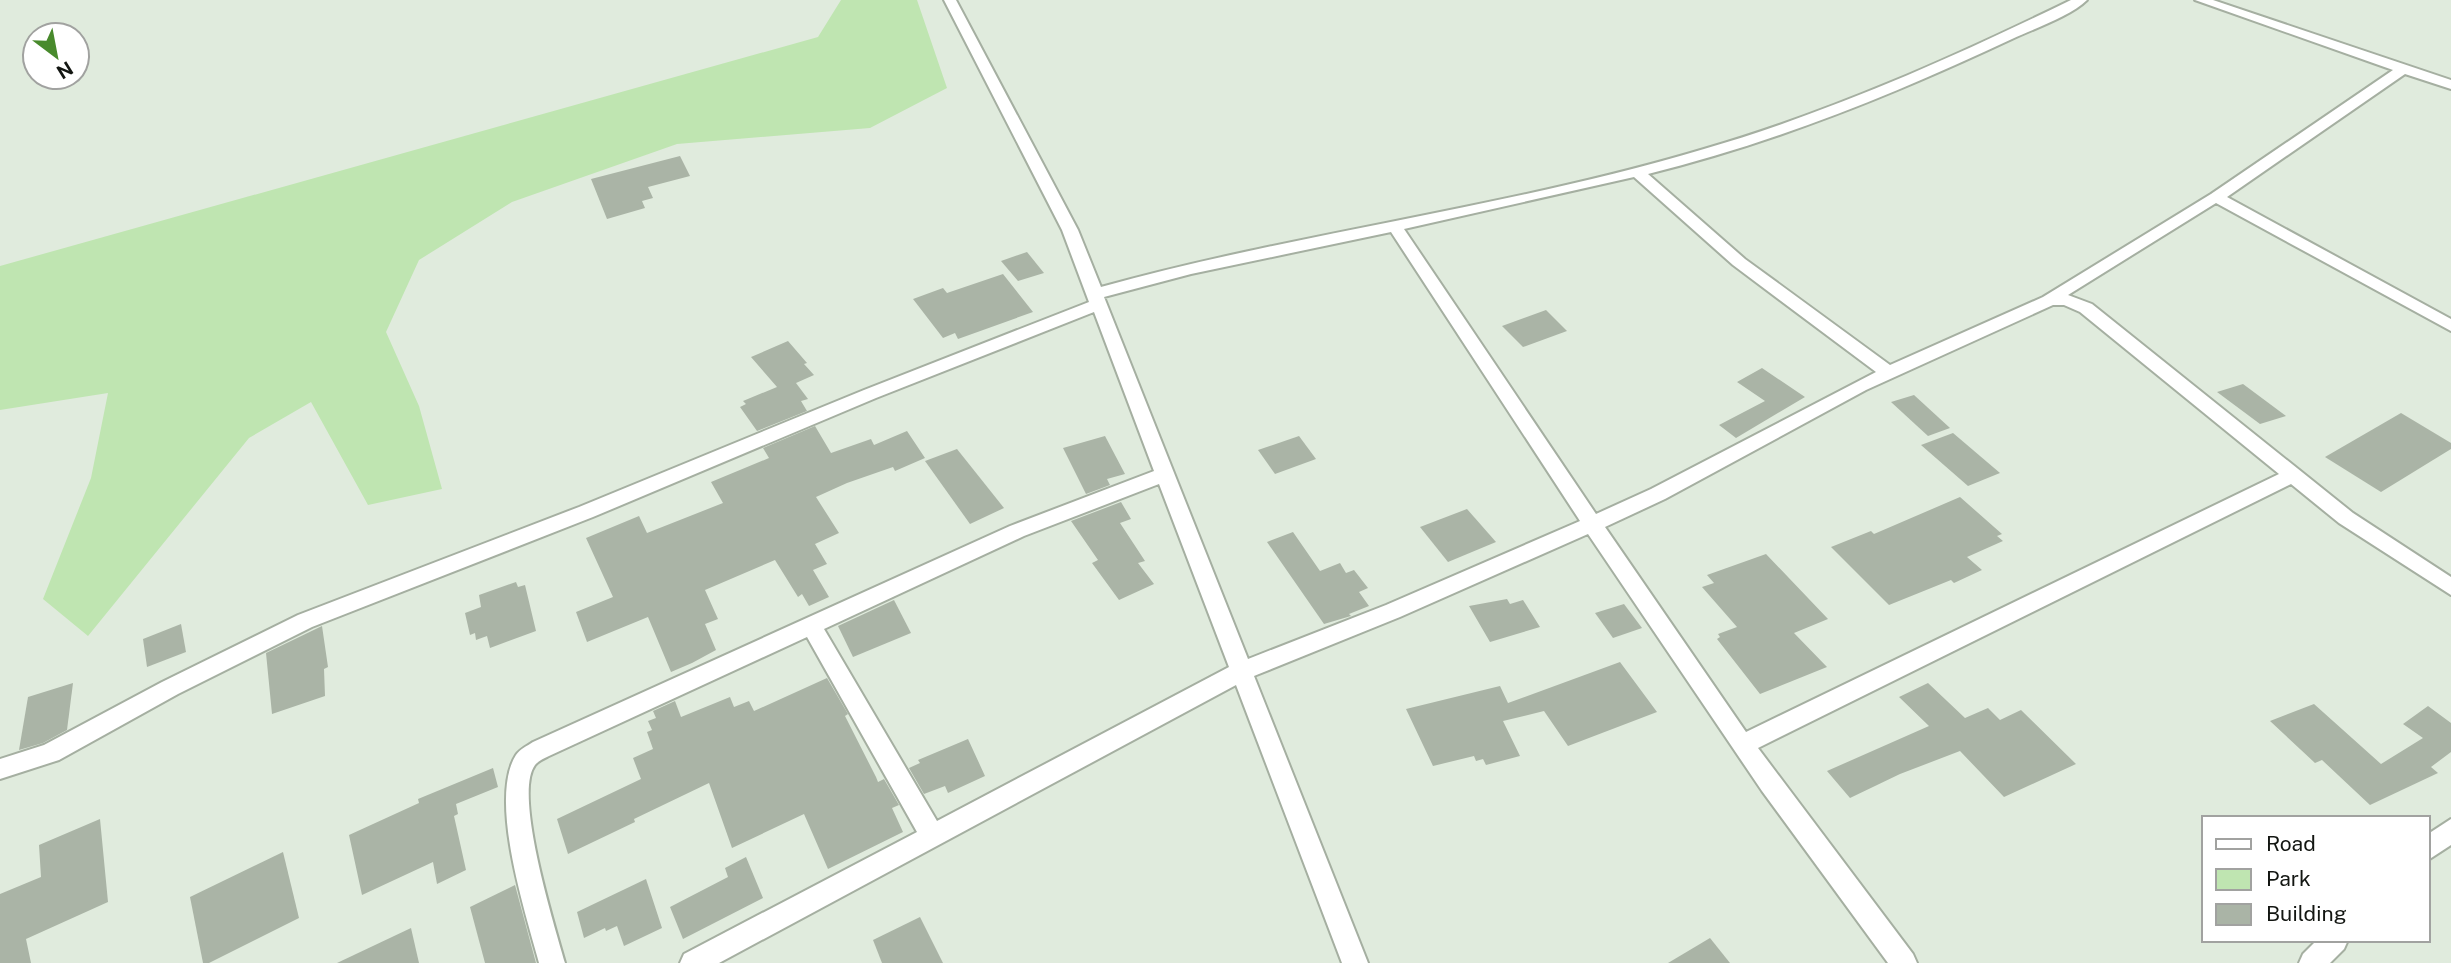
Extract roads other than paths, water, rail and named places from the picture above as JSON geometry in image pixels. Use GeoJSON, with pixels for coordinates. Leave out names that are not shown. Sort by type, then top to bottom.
{"type":"FeatureCollection","features":[{"type":"Feature","properties":{"kind":"street"},"geometry":{"type":"LineString","coordinates":[[950,0],[1070,229],[1355,963]]}},
{"type":"Feature","properties":{"kind":"street"},"geometry":{"type":"LineString","coordinates":[[0,769],[51,753],[170,688],[304,621],[586,512],[1155,276],[1395,227],[1636,172],[1811,120],[1982,50],[2081,0]]}},
{"type":"Feature","properties":{"kind":"street"},"geometry":{"type":"LineString","coordinates":[[2202,0],[2451,85]]}},
{"type":"Feature","properties":{"kind":"street"},"geometry":{"type":"LineString","coordinates":[[693,963],[1242,671],[1393,611],[1593,524],[1658,494],[1889,373],[2050,300],[2216,197],[2403,69]]}},
{"type":"Feature","properties":{"kind":"street"},"geometry":{"type":"LineString","coordinates":[[1636,172],[1739,261],[1889,373]]}},
{"type":"Feature","properties":{"kind":"street"},"geometry":{"type":"LineString","coordinates":[[2216,197],[2451,326]]}},
{"type":"Feature","properties":{"kind":"street"},"geometry":{"type":"LineString","coordinates":[[1395,227],[1743,744],[1843,884],[1905,963]]}},
{"type":"Feature","properties":{"kind":"street"},"geometry":{"type":"LineString","coordinates":[[2050,300],[2066,300],[2087,308],[2346,518],[2451,587]]}},
{"type":"Feature","properties":{"kind":"street"},"geometry":{"type":"LineString","coordinates":[[552,963],[524,862],[518,781],[525,760],[541,749],[1017,531],[1165,474]]}},
{"type":"Feature","properties":{"kind":"street"},"geometry":{"type":"LineString","coordinates":[[1743,744],[2293,475]]}},
{"type":"Feature","properties":{"kind":"street"},"geometry":{"type":"LineString","coordinates":[[811,625],[933,837]]}},
{"type":"Feature","properties":{"kind":"street"},"geometry":{"type":"LineString","coordinates":[[2430,847],[2451,830]]}},
{"type":"Feature","properties":{"kind":"street"},"geometry":{"type":"LineString","coordinates":[[2312,963],[2333,942]]}}]}
